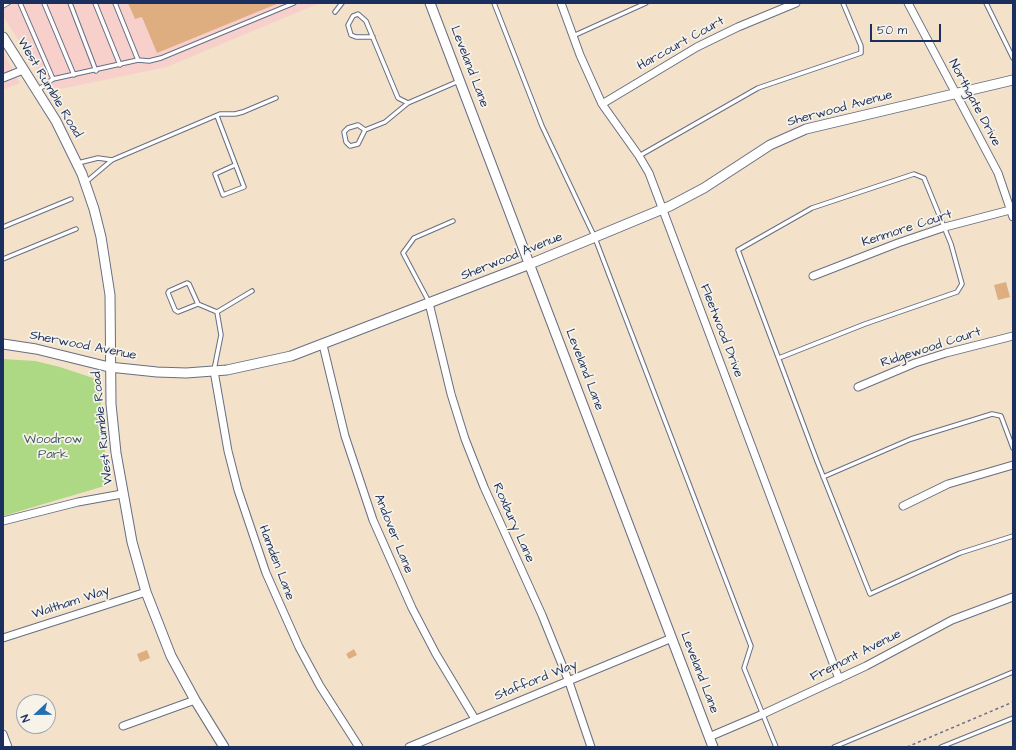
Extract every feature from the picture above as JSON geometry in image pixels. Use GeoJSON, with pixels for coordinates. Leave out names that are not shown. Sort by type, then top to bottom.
{"type":"FeatureCollection","features":[{"type":"Feature","properties":{"kind":"street","name":"Leveland Lane"},"geometry":{"type":"LineString","coordinates":[[430,3],[713,747]]}},
{"type":"Feature","properties":{"kind":"street","name":"Fleetwood Drive"},"geometry":{"type":"LineString","coordinates":[[561,3],[573,36],[602,104],[640,156],[649,173],[838,679]]}},
{"type":"Feature","properties":{"kind":"street","name":"Harcourt Court"},"geometry":{"type":"LineString","coordinates":[[602,104],[697,47],[738,27],[796,3]]}},
{"type":"Feature","properties":{"kind":"street","name":"Northgate Drive"},"geometry":{"type":"LineString","coordinates":[[908,3],[998,173],[1012,213]]}},
{"type":"Feature","properties":{"kind":"street","name":"West Rumble Road"},"geometry":{"type":"LineString","coordinates":[[3,37],[56,121],[77,163],[85,183],[101,237],[106,266],[111,324],[109,367],[115,446],[122,494],[132,542],[146,592],[171,656],[195,700],[224,747]]}},
{"type":"Feature","properties":{"kind":"street"},"geometry":{"type":"LineString","coordinates":[[3,78],[23,70]]}},
{"type":"Feature","properties":{"kind":"street","name":"Sherwood Avenue"},"geometry":{"type":"LineString","coordinates":[[3,344],[36,349],[109,367],[156,372],[214,371],[258,364],[291,356],[323,345],[530,264],[662,209],[704,188],[770,145],[806,129],[1013,80]]}},
{"type":"Feature","properties":{"kind":"street","name":"Kenmore Court"},"geometry":{"type":"LineString","coordinates":[[814,276],[870,253],[945,228],[1012,213]]}},
{"type":"Feature","properties":{"kind":"street","name":"Roxbury Lane"},"geometry":{"type":"LineString","coordinates":[[429,303],[452,394],[466,439],[484,487],[542,615],[569,682],[591,747]]}},
{"type":"Feature","properties":{"kind":"street","name":"Ridgewood Court"},"geometry":{"type":"LineString","coordinates":[[858,387],[902,368],[946,353],[1013,336]]}},
{"type":"Feature","properties":{"kind":"street","name":"Andover Lane"},"geometry":{"type":"LineString","coordinates":[[323,345],[345,436],[378,534],[412,608],[436,654],[475,719]]}},
{"type":"Feature","properties":{"kind":"street","name":"Hamden Lane"},"geometry":{"type":"LineString","coordinates":[[214,371],[223,424],[236,483],[266,573],[299,646],[320,686],[359,747]]}},
{"type":"Feature","properties":{"kind":"street"},"geometry":{"type":"LineString","coordinates":[[903,506],[948,484],[1013,465]]}},
{"type":"Feature","properties":{"kind":"street"},"geometry":{"type":"LineString","coordinates":[[3,521],[78,502],[122,494]]}},
{"type":"Feature","properties":{"kind":"street","name":"Waltham Way"},"geometry":{"type":"LineString","coordinates":[[3,638],[146,592]]}},
{"type":"Feature","properties":{"kind":"street","name":"Fremont Avenue"},"geometry":{"type":"LineString","coordinates":[[709,737],[763,714],[866,666],[952,620],[1013,597]]}},
{"type":"Feature","properties":{"kind":"street","name":"Stafford Way"},"geometry":{"type":"LineString","coordinates":[[409,747],[569,682],[672,638]]}},
{"type":"Feature","properties":{"kind":"street"},"geometry":{"type":"LineString","coordinates":[[123,726],[195,700]]}},
{"type":"Feature","properties":{"kind":"street"},"geometry":{"type":"LineString","coordinates":[[3,734],[8,747]]}},
{"type":"Feature","properties":{"kind":"lane"},"geometry":{"type":"LineString","coordinates":[[3,6],[8,3]]}},
{"type":"Feature","properties":{"kind":"lane"},"geometry":{"type":"LineString","coordinates":[[20,3],[53,79]]}},
{"type":"Feature","properties":{"kind":"lane"},"geometry":{"type":"LineString","coordinates":[[44,3],[74,75]]}},
{"type":"Feature","properties":{"kind":"lane"},"geometry":{"type":"LineString","coordinates":[[70,3],[96,71]]}},
{"type":"Feature","properties":{"kind":"lane"},"geometry":{"type":"LineString","coordinates":[[95,3],[120,65]]}},
{"type":"Feature","properties":{"kind":"lane"},"geometry":{"type":"LineString","coordinates":[[115,3],[138,60]]}},
{"type":"Feature","properties":{"kind":"lane"},"geometry":{"type":"LineString","coordinates":[[37,91],[53,79],[96,71],[138,60],[149,61],[161,58],[294,3]]}},
{"type":"Feature","properties":{"kind":"lane"},"geometry":{"type":"LineString","coordinates":[[335,12],[342,3]]}},
{"type":"Feature","properties":{"kind":"lane"},"geometry":{"type":"LineString","coordinates":[[494,3],[542,126],[595,238],[751,646],[744,668],[776,747]]}},
{"type":"Feature","properties":{"kind":"lane"},"geometry":{"type":"LineString","coordinates":[[573,36],[646,3]]}},
{"type":"Feature","properties":{"kind":"lane"},"geometry":{"type":"LineString","coordinates":[[640,156],[758,88],[861,52],[861,46],[843,3]]}},
{"type":"Feature","properties":{"kind":"lane"},"geometry":{"type":"LineString","coordinates":[[986,3],[1013,58]]}},
{"type":"Feature","properties":{"kind":"lane"},"geometry":{"type":"LineString","coordinates":[[373,37],[356,37],[351,35],[348,25],[353,16],[358,14],[364,17],[373,37],[398,98],[408,103]]}},
{"type":"Feature","properties":{"kind":"lane"},"geometry":{"type":"LineString","coordinates":[[365,130],[358,125],[348,128],[344,132],[346,142],[350,146],[358,144],[365,130],[385,122],[408,103],[460,80]]}},
{"type":"Feature","properties":{"kind":"lane"},"geometry":{"type":"LineString","coordinates":[[85,183],[112,160],[216,116],[243,112],[276,98]]}},
{"type":"Feature","properties":{"kind":"lane"},"geometry":{"type":"LineString","coordinates":[[216,116],[244,187],[223,195],[215,174],[235,165]]}},
{"type":"Feature","properties":{"kind":"lane"},"geometry":{"type":"LineString","coordinates":[[77,163],[98,158],[112,160]]}},
{"type":"Feature","properties":{"kind":"lane"},"geometry":{"type":"LineString","coordinates":[[779,358],[865,324],[957,292],[962,284],[945,228],[924,178],[914,174],[812,208],[738,250],[824,477],[870,594],[960,553],[1013,536]]}},
{"type":"Feature","properties":{"kind":"lane"},"geometry":{"type":"LineString","coordinates":[[3,226],[71,199]]}},
{"type":"Feature","properties":{"kind":"lane"},"geometry":{"type":"LineString","coordinates":[[429,303],[404,253],[414,238],[453,221]]}},
{"type":"Feature","properties":{"kind":"lane"},"geometry":{"type":"LineString","coordinates":[[3,258],[76,229]]}},
{"type":"Feature","properties":{"kind":"lane"},"geometry":{"type":"LineString","coordinates":[[198,304],[178,312],[175,310],[168,293],[169,291],[187,282],[198,304],[216,312]]}},
{"type":"Feature","properties":{"kind":"lane"},"geometry":{"type":"LineString","coordinates":[[216,312],[252,292]]}},
{"type":"Feature","properties":{"kind":"lane"},"geometry":{"type":"LineString","coordinates":[[214,371],[221,335],[216,312]]}},
{"type":"Feature","properties":{"kind":"lane"},"geometry":{"type":"LineString","coordinates":[[824,477],[910,439],[992,414],[1001,416],[1013,448]]}},
{"type":"Feature","properties":{"kind":"lane"},"geometry":{"type":"LineString","coordinates":[[834,747],[1013,672]]}},
{"type":"Feature","properties":{"kind":"lane"},"geometry":{"type":"LineString","coordinates":[[940,747],[1013,718]]}},
{"type":"Feature","properties":{"kind":"path"},"geometry":{"type":"LineString","coordinates":[[907,747],[1013,702]]}},
{"type":"Feature","properties":{"kind":"shaded area"},"geometry":{"type":"Polygon","coordinates":[[[3,3],[320,3],[167,67],[51,91],[3,16],[3,3]]]}},
{"type":"Feature","properties":{"kind":"shaded area"},"geometry":{"type":"Polygon","coordinates":[[[3,52],[20,83],[3,90],[3,52]]]}},
{"type":"Feature","properties":{"kind":"green space","name":"Woodrow Park"},"geometry":{"type":"Polygon","coordinates":[[[3,359],[35,361],[60,367],[99,380],[108,485],[3,516],[3,359]]]}},
{"type":"Feature","properties":{"kind":"building"},"geometry":{"type":"Polygon","coordinates":[[[128,3],[279,3],[157,53],[142,17],[135,19],[128,3]]]}},
{"type":"Feature","properties":{"kind":"building"},"geometry":{"type":"Polygon","coordinates":[[[1006,282],[1010,297],[998,300],[994,285],[1006,282]]]}},
{"type":"Feature","properties":{"kind":"building"},"geometry":{"type":"Polygon","coordinates":[[[354,649],[357,655],[349,659],[346,654],[354,649]]]}},
{"type":"Feature","properties":{"kind":"building"},"geometry":{"type":"Polygon","coordinates":[[[147,650],[150,658],[140,662],[137,654],[147,650]]]}}]}
